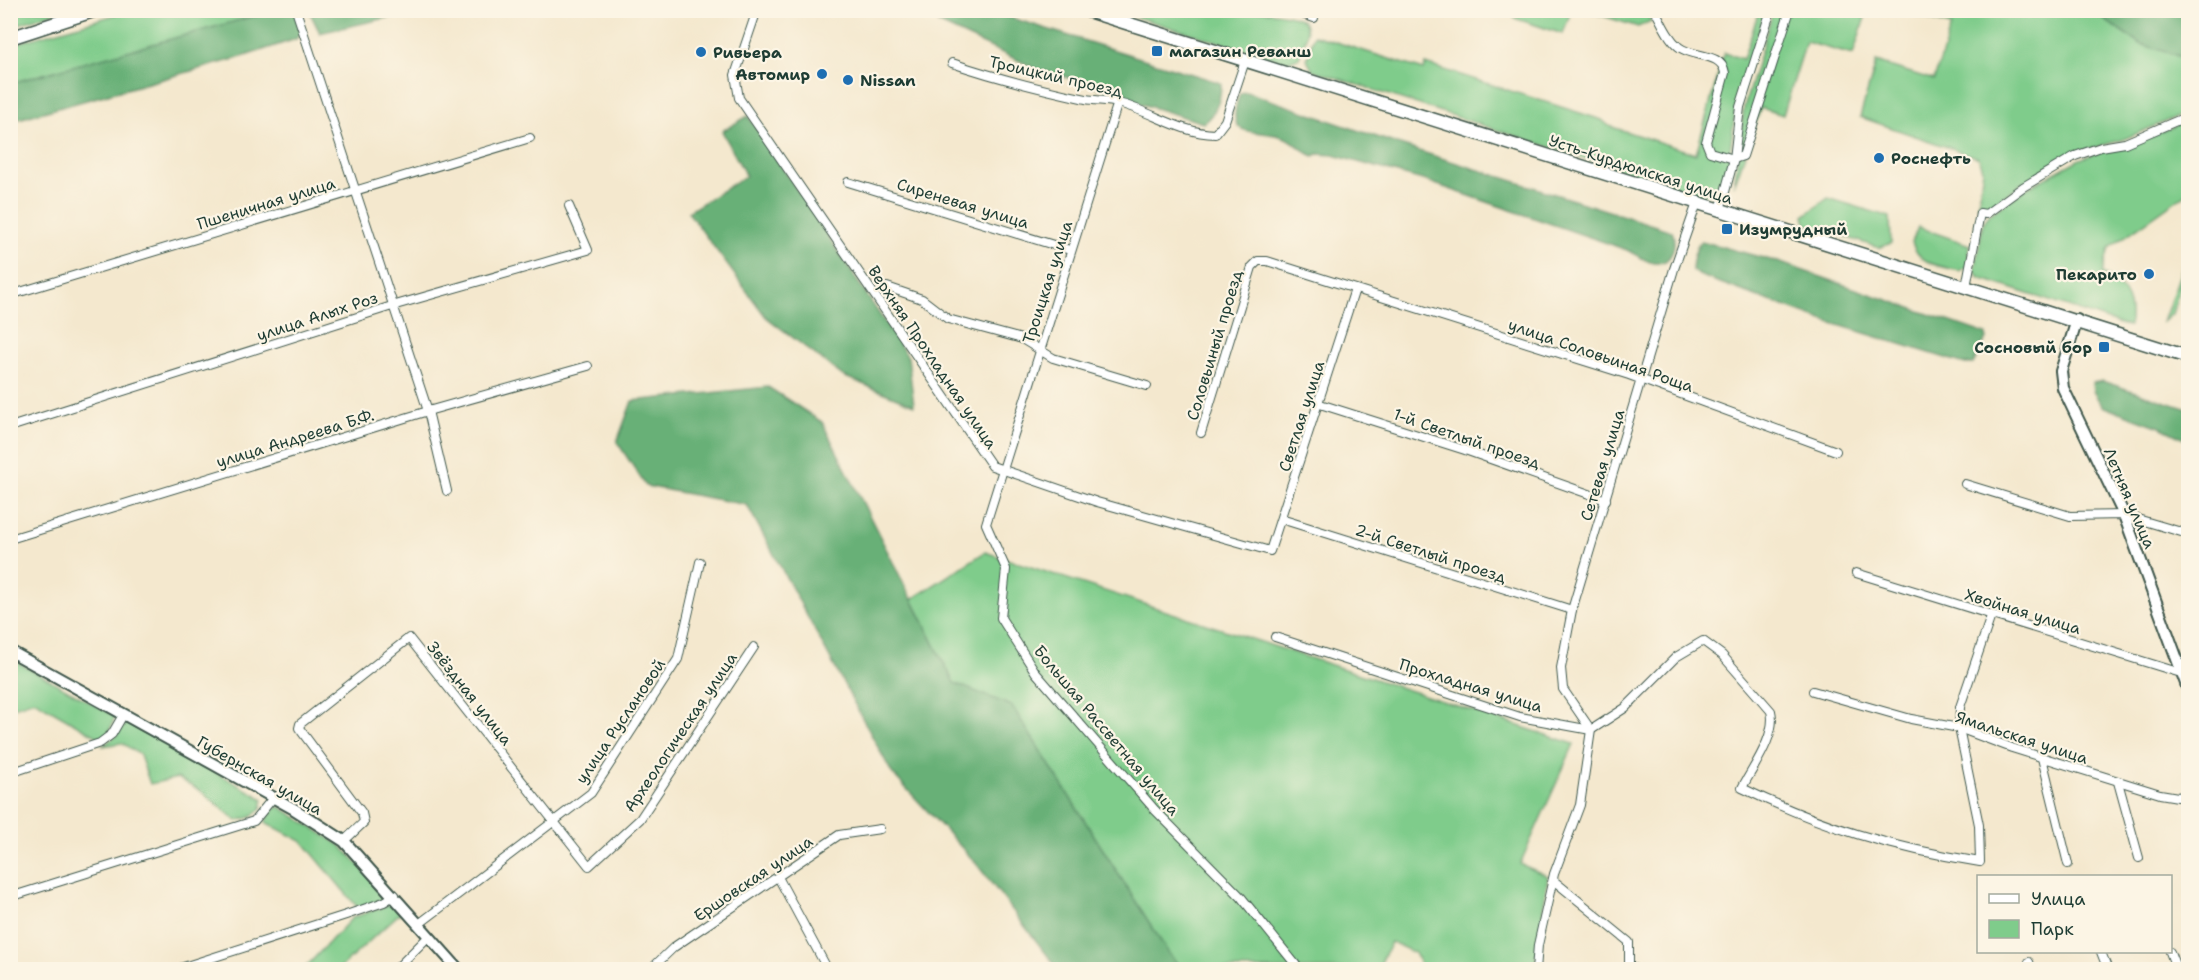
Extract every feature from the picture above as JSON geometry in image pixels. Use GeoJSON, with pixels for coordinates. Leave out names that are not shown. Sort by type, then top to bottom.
{"type":"FeatureCollection","features":[{"type":"Feature","properties":{"kind":"main road"},"geometry":{"type":"LineString","coordinates":[[10,38],[96,10]]}},
{"type":"Feature","properties":{"kind":"main road","name":"Усть-Курдюмская улица"},"geometry":{"type":"LineString","coordinates":[[1084,10],[2188,357]]}},
{"type":"Feature","properties":{"kind":"street"},"geometry":{"type":"LineString","coordinates":[[296,10],[428,411],[447,490]]}},
{"type":"Feature","properties":{"kind":"street","name":"Верхняя Прохладная улица"},"geometry":{"type":"LineString","coordinates":[[757,10],[735,75],[739,98],[992,466],[1097,502],[1270,551]]}},
{"type":"Feature","properties":{"kind":"street"},"geometry":{"type":"LineString","coordinates":[[1291,10],[1314,18]]}},
{"type":"Feature","properties":{"kind":"street"},"geometry":{"type":"LineString","coordinates":[[1655,10],[1678,46],[1719,61],[1724,66],[1725,73],[1706,142],[1710,152],[1734,159],[1743,156],[1790,10]]}},
{"type":"Feature","properties":{"kind":"street"},"geometry":{"type":"LineString","coordinates":[[1720,210],[1734,159],[1740,107],[1770,10]]}},
{"type":"Feature","properties":{"kind":"street","name":"Троицкий проезд"},"geometry":{"type":"LineString","coordinates":[[952,63],[1031,87],[1092,100],[1118,102],[1188,129],[1215,134],[1225,121],[1245,61]]}},
{"type":"Feature","properties":{"kind":"street","name":"Троицкая улица"},"geometry":{"type":"LineString","coordinates":[[1004,471],[1039,349],[1118,102]]}},
{"type":"Feature","properties":{"kind":"street"},"geometry":{"type":"LineString","coordinates":[[1966,287],[1980,213],[1986,214],[2023,187],[2075,156],[2101,147],[2126,143],[2188,116]]}},
{"type":"Feature","properties":{"kind":"street","name":"Пшеничная улица"},"geometry":{"type":"LineString","coordinates":[[10,295],[530,138]]}},
{"type":"Feature","properties":{"kind":"street","name":"Сиреневая улица"},"geometry":{"type":"LineString","coordinates":[[848,183],[1070,250]]}},
{"type":"Feature","properties":{"kind":"street","name":"Сетевая улица"},"geometry":{"type":"LineString","coordinates":[[1591,730],[1563,689],[1561,668],[1572,610],[1674,269],[1697,203]]}},
{"type":"Feature","properties":{"kind":"street","name":"улица Алых Роз"},"geometry":{"type":"LineString","coordinates":[[10,427],[392,306],[588,250],[569,206]]}},
{"type":"Feature","properties":{"kind":"street","name":"Соловьиный проезд"},"geometry":{"type":"LineString","coordinates":[[1201,433],[1252,267],[1258,261],[1267,261],[1355,289]]}},
{"type":"Feature","properties":{"kind":"street"},"geometry":{"type":"LineString","coordinates":[[886,287],[922,299],[948,319],[1022,339],[1053,358],[1147,386]]}},
{"type":"Feature","properties":{"kind":"street","name":"улица Соловьиная Роща"},"geometry":{"type":"LineString","coordinates":[[1355,289],[1629,375],[1641,382],[1836,452]]}},
{"type":"Feature","properties":{"kind":"street","name":"Светлая улица"},"geometry":{"type":"LineString","coordinates":[[1270,551],[1320,404],[1355,289]]}},
{"type":"Feature","properties":{"kind":"street","name":"Летняя улица"},"geometry":{"type":"LineString","coordinates":[[2076,320],[2061,371],[2063,388],[2124,515],[2188,689]]}},
{"type":"Feature","properties":{"kind":"street","name":"улица Андреева Б.Ф."},"geometry":{"type":"LineString","coordinates":[[10,539],[428,411],[588,366]]}},
{"type":"Feature","properties":{"kind":"street","name":"1-й Светлый проезд"},"geometry":{"type":"LineString","coordinates":[[1320,404],[1465,450],[1606,500]]}},
{"type":"Feature","properties":{"kind":"street","name":"Большая Рассветная улица"},"geometry":{"type":"LineString","coordinates":[[1004,471],[986,525],[1006,569],[1001,618],[1036,673],[1155,810],[1241,897],[1300,969]]}},
{"type":"Feature","properties":{"kind":"street"},"geometry":{"type":"LineString","coordinates":[[1965,484],[2070,516],[2124,515],[2188,534]]}},
{"type":"Feature","properties":{"kind":"street","name":"2-й Светлый проезд"},"geometry":{"type":"LineString","coordinates":[[1281,519],[1572,610]]}},
{"type":"Feature","properties":{"kind":"street","name":"улица Руслановой"},"geometry":{"type":"LineString","coordinates":[[418,924],[591,793],[678,658],[700,562]]}},
{"type":"Feature","properties":{"kind":"street","name":"Хвойная улица"},"geometry":{"type":"LineString","coordinates":[[1856,573],[2181,673]]}},
{"type":"Feature","properties":{"kind":"street"},"geometry":{"type":"LineString","coordinates":[[1536,969],[1538,945],[1553,880],[1580,805],[1591,730],[1625,708],[1676,657],[1703,641],[1722,655],[1770,711],[1773,721],[1742,788],[1784,808],[1847,833],[1913,851],[1980,862],[1979,825],[1959,728],[1960,707],[1991,616]]}},
{"type":"Feature","properties":{"kind":"street","name":"Прохладная улица"},"geometry":{"type":"LineString","coordinates":[[1275,637],[1520,717],[1591,730]]}},
{"type":"Feature","properties":{"kind":"street","name":"Звёздная улица"},"geometry":{"type":"LineString","coordinates":[[344,841],[364,822],[362,813],[298,728],[300,724],[409,638],[554,821]]}},
{"type":"Feature","properties":{"kind":"street","name":"Археологическая улица"},"geometry":{"type":"LineString","coordinates":[[554,821],[590,866],[640,819],[754,647]]}},
{"type":"Feature","properties":{"kind":"street","name":"Губернская улица"},"geometry":{"type":"LineString","coordinates":[[10,651],[273,798],[344,841],[395,895],[459,969]]}},
{"type":"Feature","properties":{"kind":"street","name":"Ямальская улица"},"geometry":{"type":"LineString","coordinates":[[1813,691],[1911,719],[1959,728],[2042,758],[2160,794],[2178,797],[2188,794]]}},
{"type":"Feature","properties":{"kind":"street"},"geometry":{"type":"LineString","coordinates":[[10,773],[100,743],[112,734],[123,714]]}},
{"type":"Feature","properties":{"kind":"street"},"geometry":{"type":"LineString","coordinates":[[2042,758],[2068,864]]}},
{"type":"Feature","properties":{"kind":"street"},"geometry":{"type":"LineString","coordinates":[[2118,782],[2139,858]]}},
{"type":"Feature","properties":{"kind":"street"},"geometry":{"type":"LineString","coordinates":[[10,897],[254,820],[273,798]]}},
{"type":"Feature","properties":{"kind":"street","name":"Ершовская улица"},"geometry":{"type":"LineString","coordinates":[[650,969],[674,947],[839,835],[880,829]]}},
{"type":"Feature","properties":{"kind":"street"},"geometry":{"type":"LineString","coordinates":[[778,877],[828,969]]}},
{"type":"Feature","properties":{"kind":"street"},"geometry":{"type":"LineString","coordinates":[[1553,880],[1629,942],[1629,968],[1642,969]]}},
{"type":"Feature","properties":{"kind":"street"},"geometry":{"type":"LineString","coordinates":[[174,969],[346,915],[384,902],[395,895]]}},
{"type":"Feature","properties":{"kind":"street"},"geometry":{"type":"LineString","coordinates":[[395,969],[429,936]]}},
{"type":"Feature","properties":{"kind":"street"},"geometry":{"type":"LineString","coordinates":[[2102,953],[2108,969]]}},
{"type":"Feature","properties":{"kind":"street"},"geometry":{"type":"LineString","coordinates":[[2171,953],[2177,969]]}},
{"type":"Feature","properties":{"kind":"green space"},"geometry":{"type":"Polygon","coordinates":[[[11,10],[59,10],[59,11],[11,27],[11,10]]]}},
{"type":"Feature","properties":{"kind":"green space"},"geometry":{"type":"Polygon","coordinates":[[[309,10],[418,11],[320,33],[309,10]]]}},
{"type":"Feature","properties":{"kind":"green space"},"geometry":{"type":"Polygon","coordinates":[[[1246,10],[1293,16],[1304,22],[1307,30],[1299,58],[1285,62],[1116,11],[1246,10]]]}},
{"type":"Feature","properties":{"kind":"green space"},"geometry":{"type":"Polygon","coordinates":[[[128,11],[273,11],[11,83],[10,45],[128,11]]]}},
{"type":"Feature","properties":{"kind":"green space"},"geometry":{"type":"Polygon","coordinates":[[[273,11],[295,11],[301,33],[296,39],[242,57],[11,121],[11,83],[273,11]]]}},
{"type":"Feature","properties":{"kind":"green space"},"geometry":{"type":"Polygon","coordinates":[[[941,11],[989,11],[1221,83],[1219,100],[1212,115],[1203,123],[1116,96],[1094,85],[1037,69],[938,23],[941,11]]]}},
{"type":"Feature","properties":{"kind":"green space"},"geometry":{"type":"Polygon","coordinates":[[[1516,11],[1571,11],[1563,34],[1514,18],[1516,11]]]}},
{"type":"Feature","properties":{"kind":"green space"},"geometry":{"type":"Polygon","coordinates":[[[1587,11],[1646,11],[1651,21],[1638,27],[1587,11]]]}},
{"type":"Feature","properties":{"kind":"green space"},"geometry":{"type":"Polygon","coordinates":[[[1759,11],[1765,11],[1736,106],[1728,165],[1723,182],[1717,190],[1700,196],[1312,70],[1307,59],[1314,35],[1424,70],[1426,64],[1602,120],[1609,126],[1696,154],[1724,53],[1743,59],[1759,11]]]}},
{"type":"Feature","properties":{"kind":"green space"},"geometry":{"type":"Polygon","coordinates":[[[1773,11],[1867,11],[1853,55],[1806,42],[1783,115],[1761,108],[1734,186],[1744,107],[1773,11]]]}},
{"type":"Feature","properties":{"kind":"green space"},"geometry":{"type":"Polygon","coordinates":[[[1901,11],[2091,11],[2141,44],[2188,59],[2188,112],[2124,139],[2076,153],[2021,184],[1988,208],[1978,206],[1983,169],[1979,158],[1860,117],[1876,62],[1934,80],[1951,26],[1901,11]]]}},
{"type":"Feature","properties":{"kind":"green space"},"geometry":{"type":"Polygon","coordinates":[[[2091,11],[2176,11],[2188,23],[2188,59],[2141,44],[2091,11]]]}},
{"type":"Feature","properties":{"kind":"green space"},"geometry":{"type":"Polygon","coordinates":[[[1247,92],[1403,146],[1672,231],[1674,247],[1672,253],[1666,261],[1654,263],[1627,250],[1426,181],[1333,155],[1314,156],[1290,140],[1247,131],[1236,121],[1235,110],[1240,93],[1247,92]]]}},
{"type":"Feature","properties":{"kind":"green space"},"geometry":{"type":"Polygon","coordinates":[[[748,116],[908,357],[914,405],[843,376],[766,317],[688,212],[746,176],[722,131],[748,116]]]}},
{"type":"Feature","properties":{"kind":"green space"},"geometry":{"type":"Polygon","coordinates":[[[2188,120],[2188,192],[2109,248],[2102,274],[2116,283],[2125,295],[2130,310],[2129,327],[1980,278],[1975,271],[1983,223],[1989,215],[2024,190],[2078,160],[2101,151],[2127,147],[2188,120]]]}},
{"type":"Feature","properties":{"kind":"green space"},"geometry":{"type":"Polygon","coordinates":[[[1828,198],[1890,217],[1891,243],[1879,248],[1806,224],[1804,216],[1828,198]]]}},
{"type":"Feature","properties":{"kind":"green space"},"geometry":{"type":"Polygon","coordinates":[[[1918,227],[1970,245],[1968,266],[1960,271],[1938,266],[1919,256],[1912,242],[1918,227]]]}},
{"type":"Feature","properties":{"kind":"green space"},"geometry":{"type":"Polygon","coordinates":[[[1701,241],[1778,262],[1986,334],[1986,339],[1973,364],[1965,364],[1822,320],[1701,276],[1692,270],[1695,251],[1701,241]]]}},
{"type":"Feature","properties":{"kind":"green space"},"geometry":{"type":"Polygon","coordinates":[[[2188,251],[2188,261],[2172,314],[2163,322],[2188,251]]]}},
{"type":"Feature","properties":{"kind":"green space"},"geometry":{"type":"Polygon","coordinates":[[[2102,381],[2188,409],[2188,441],[2160,427],[2102,406],[2093,391],[2092,383],[2102,381]]]}},
{"type":"Feature","properties":{"kind":"green space"},"geometry":{"type":"Polygon","coordinates":[[[768,387],[822,422],[954,683],[1012,706],[1169,954],[1182,969],[1058,969],[975,862],[892,773],[747,505],[646,486],[617,442],[632,401],[768,387]]]}},
{"type":"Feature","properties":{"kind":"green space"},"geometry":{"type":"Polygon","coordinates":[[[985,552],[1574,744],[1520,864],[1548,876],[1534,969],[1426,969],[1422,968],[1415,953],[1391,942],[1378,969],[1182,969],[1169,954],[1012,706],[954,683],[912,599],[985,552]]]}},
{"type":"Feature","properties":{"kind":"green space"},"geometry":{"type":"Polygon","coordinates":[[[10,658],[115,716],[109,732],[98,740],[98,737],[34,700],[11,708],[10,658]]]}},
{"type":"Feature","properties":{"kind":"green space"},"geometry":{"type":"Polygon","coordinates":[[[130,723],[263,799],[261,809],[251,817],[237,821],[201,791],[178,778],[150,784],[140,755],[122,743],[102,746],[116,736],[125,724],[130,723]]]}},
{"type":"Feature","properties":{"kind":"green space"},"geometry":{"type":"Polygon","coordinates":[[[280,807],[340,845],[385,892],[381,900],[358,908],[303,842],[265,822],[274,808],[280,807]]]}},
{"type":"Feature","properties":{"kind":"green space"},"geometry":{"type":"Polygon","coordinates":[[[391,904],[401,912],[339,969],[303,970],[352,918],[391,904]]]}},
{"type":"Feature","properties":{"kind":"place","name":"магазин Реванш"},"geometry":{"type":"Point","coordinates":[1157,51]}},
{"type":"Feature","properties":{"kind":"place","name":"Ривьера"},"geometry":{"type":"Point","coordinates":[701,52]}},
{"type":"Feature","properties":{"kind":"place","name":"Автомир"},"geometry":{"type":"Point","coordinates":[822,74]}},
{"type":"Feature","properties":{"kind":"place","name":"Nissan"},"geometry":{"type":"Point","coordinates":[848,80]}},
{"type":"Feature","properties":{"kind":"place","name":"Роснефть"},"geometry":{"type":"Point","coordinates":[1879,158]}},
{"type":"Feature","properties":{"kind":"place","name":"Изумрудный"},"geometry":{"type":"Point","coordinates":[1727,229]}},
{"type":"Feature","properties":{"kind":"place","name":"Пекарито"},"geometry":{"type":"Point","coordinates":[2149,274]}},
{"type":"Feature","properties":{"kind":"place","name":"Сосновый бор"},"geometry":{"type":"Point","coordinates":[2104,347]}}]}
